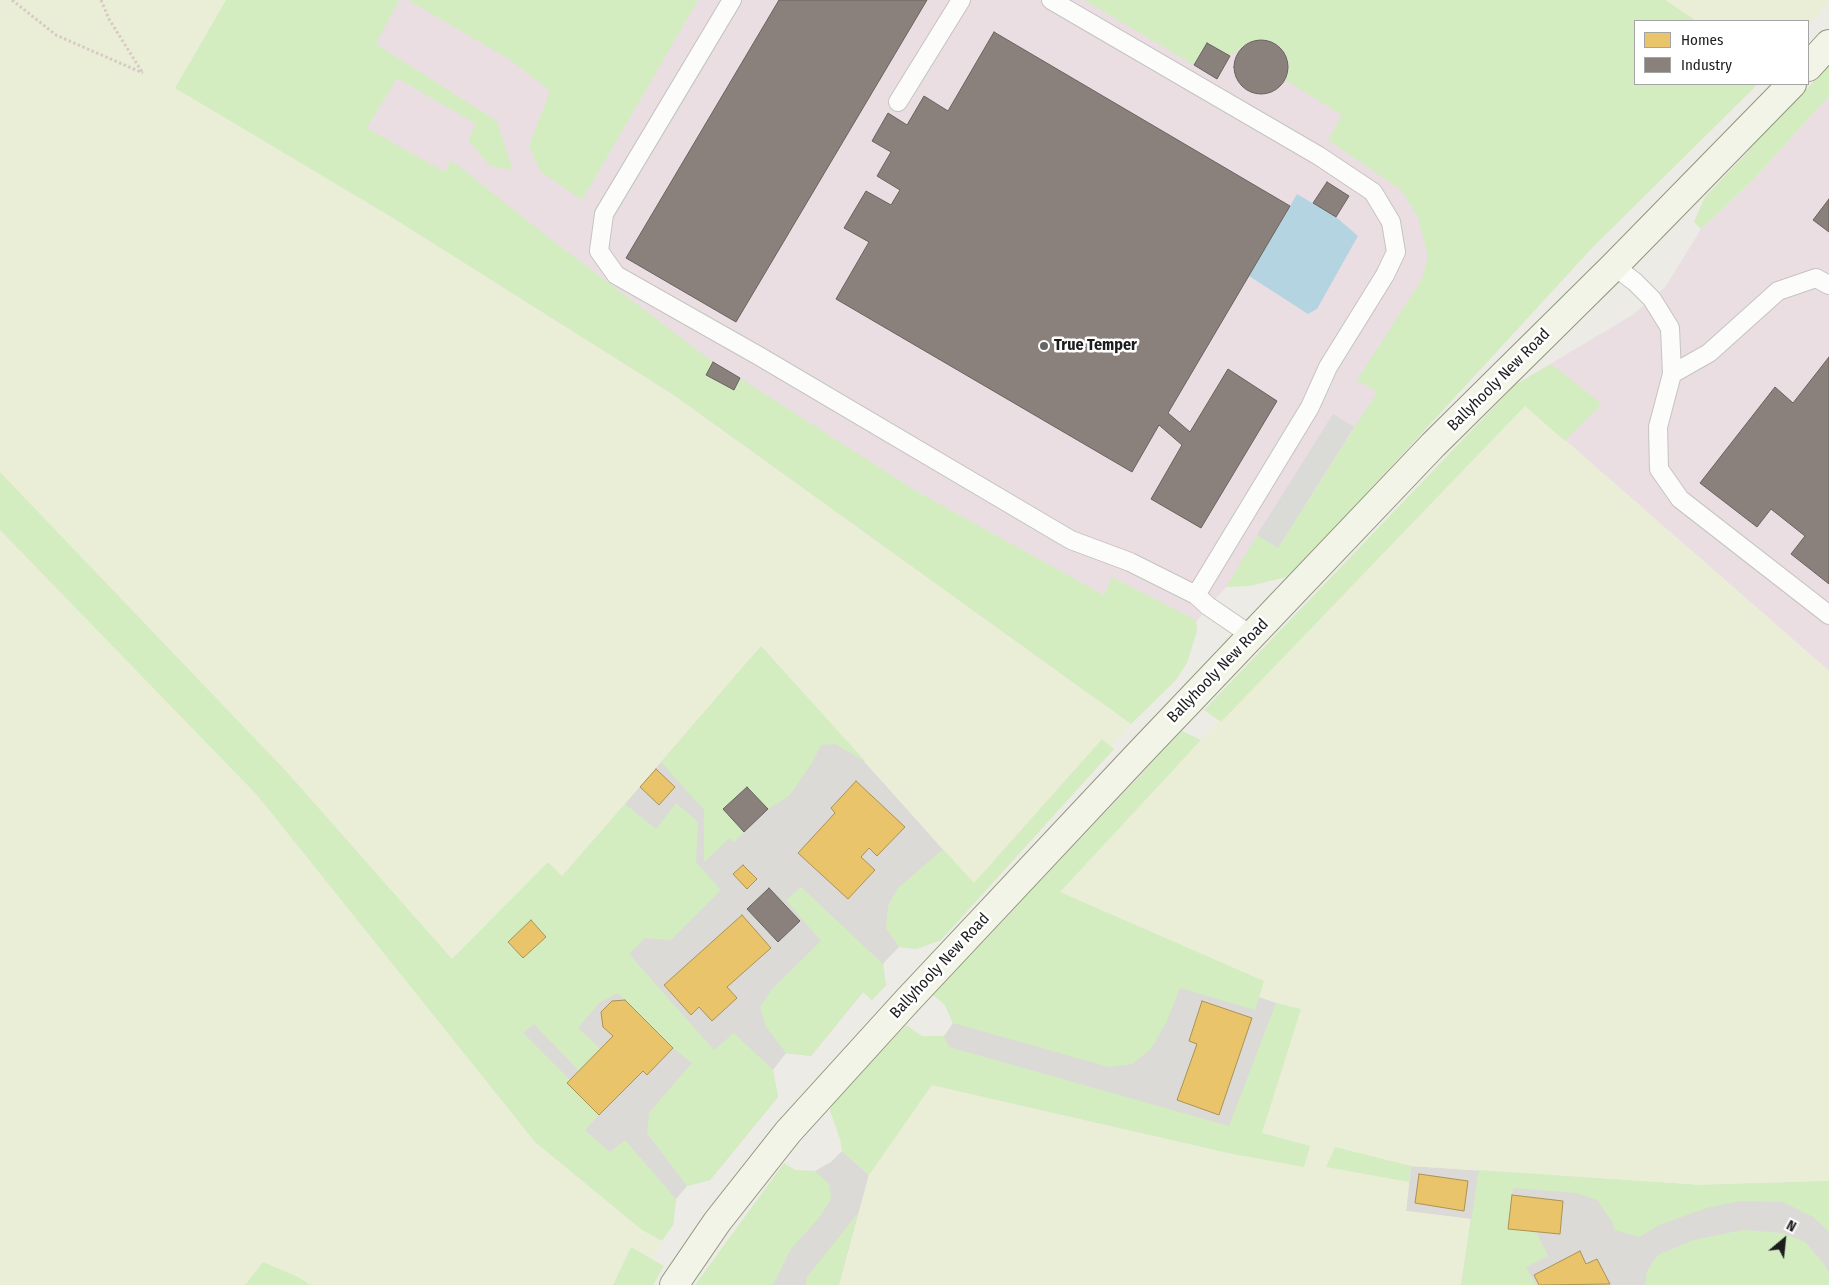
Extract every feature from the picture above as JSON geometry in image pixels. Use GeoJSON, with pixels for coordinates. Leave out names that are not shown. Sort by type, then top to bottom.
{"type":"FeatureCollection","features":[{"type":"Feature","properties":{"kind":"main road"},"geometry":{"type":"LineString","coordinates":[[1809,66],[1829,44]]}},
{"type":"Feature","properties":{"kind":"main road","name":"Ballyhooly New Road"},"geometry":{"type":"LineString","coordinates":[[674,1285],[723,1214],[788,1132],[924,983],[1433,445],[1614,266],[1791,85]]}},
{"type":"Feature","properties":{"kind":"lane"},"geometry":{"type":"LineString","coordinates":[[732,0],[604,214],[599,251],[616,275],[759,356],[1071,540],[1130,562],[1196,595],[1208,606],[1252,636]]}},
{"type":"Feature","properties":{"kind":"lane"},"geometry":{"type":"LineString","coordinates":[[898,102],[961,0]]}},
{"type":"Feature","properties":{"kind":"lane"},"geometry":{"type":"LineString","coordinates":[[1051,0],[1319,156],[1373,192],[1391,222],[1396,252],[1385,275],[1328,367],[1310,407],[1196,595]]}},
{"type":"Feature","properties":{"kind":"lane"},"geometry":{"type":"LineString","coordinates":[[1614,266],[1635,282],[1652,299],[1670,328],[1672,374],[1658,426],[1659,469],[1680,499],[1829,615]]}},
{"type":"Feature","properties":{"kind":"lane"},"geometry":{"type":"LineString","coordinates":[[1672,374],[1709,353],[1778,291],[1816,278],[1829,285]]}},
{"type":"Feature","properties":{"kind":"path"},"geometry":{"type":"LineString","coordinates":[[12,0],[56,35],[142,73],[109,19],[101,0]]}},
{"type":"Feature","properties":{"kind":"shaded area","name":"True Temper"},"geometry":{"type":"Polygon","coordinates":[[[313,0],[1234,0],[1592,247],[1291,545],[1226,587],[1117,713],[398,221],[313,0]]]}},
{"type":"Feature","properties":{"kind":"shaded area"},"geometry":{"type":"Polygon","coordinates":[[[1829,96],[1829,671],[1526,406],[1515,385],[1634,314],[1652,299],[1666,286],[1701,229],[1752,181],[1829,96]]]}},
{"type":"Feature","properties":{"kind":"shaded area"},"geometry":{"type":"Polygon","coordinates":[[[1333,414],[1354,427],[1278,548],[1257,535],[1333,414]]]}},
{"type":"Feature","properties":{"kind":"shaded area"},"geometry":{"type":"Polygon","coordinates":[[[761,646],[974,884],[917,949],[899,947],[891,955],[883,964],[886,985],[872,1000],[863,992],[811,1056],[786,1053],[773,1070],[778,1097],[710,1180],[687,1186],[676,1199],[673,1225],[438,973],[562,876],[761,646]]]}},
{"type":"Feature","properties":{"kind":"shaded area"},"geometry":{"type":"Polygon","coordinates":[[[1033,907],[1285,1006],[1233,1154],[932,1085],[922,1036],[944,1036],[953,1023],[945,1005],[1033,907]]]}},
{"type":"Feature","properties":{"kind":"shaded area"},"geometry":{"type":"Polygon","coordinates":[[[842,1151],[869,1175],[839,1285],[718,1285],[815,1171],[831,1162],[842,1151]]]}},
{"type":"Feature","properties":{"kind":"shaded area"},"geometry":{"type":"Polygon","coordinates":[[[1411,1166],[1699,1185],[1829,1181],[1829,1285],[1461,1285],[1470,1219],[1406,1211],[1411,1166]]]}},
{"type":"Feature","properties":{"kind":"green space"},"geometry":{"type":"Polygon","coordinates":[[[0,0],[226,0],[175,88],[398,221],[674,395],[1131,724],[1111,747],[1102,739],[974,884],[761,646],[562,877],[548,862],[452,959],[286,771],[0,472],[0,0]]]}},
{"type":"Feature","properties":{"kind":"green space"},"geometry":{"type":"Polygon","coordinates":[[[226,0],[399,0],[376,44],[497,121],[513,170],[490,166],[468,140],[476,124],[397,78],[367,128],[445,172],[451,160],[548,237],[713,362],[707,375],[733,390],[740,378],[916,491],[1104,595],[1112,577],[1196,620],[1197,631],[1187,663],[1175,681],[1131,724],[674,395],[398,221],[175,88],[226,0]]]}},
{"type":"Feature","properties":{"kind":"green space"},"geometry":{"type":"Polygon","coordinates":[[[408,0],[698,0],[582,200],[540,171],[529,146],[550,91],[512,61],[408,0]]]}},
{"type":"Feature","properties":{"kind":"green space"},"geometry":{"type":"Polygon","coordinates":[[[1084,0],[1665,0],[1695,20],[1634,20],[1634,85],[1757,85],[1592,248],[1309,556],[1286,577],[1250,586],[1226,587],[1257,535],[1278,548],[1377,392],[1357,380],[1422,279],[1428,256],[1418,217],[1401,190],[1328,140],[1342,115],[1285,80],[1289,63],[1281,47],[1265,39],[1256,40],[1247,43],[1230,56],[1207,43],[1194,65],[1084,0]]]}},
{"type":"Feature","properties":{"kind":"green space"},"geometry":{"type":"Polygon","coordinates":[[[1665,0],[1829,0],[1809,25],[1809,20],[1695,20],[1665,0]]]}},
{"type":"Feature","properties":{"kind":"green space"},"geometry":{"type":"Polygon","coordinates":[[[1829,65],[1829,96],[1752,181],[1701,229],[1694,222],[1705,197],[1829,65]]]}},
{"type":"Feature","properties":{"kind":"green space"},"geometry":{"type":"Polygon","coordinates":[[[1551,364],[1602,404],[1565,441],[1525,406],[1221,722],[1204,710],[1515,385],[1551,364]]]}},
{"type":"Feature","properties":{"kind":"green space"},"geometry":{"type":"Polygon","coordinates":[[[1526,406],[1829,671],[1829,1181],[1699,1185],[1411,1166],[1335,1147],[1326,1167],[1409,1182],[1406,1211],[1471,1219],[1461,1285],[839,1285],[869,1175],[932,1085],[1233,1154],[1304,1167],[1310,1146],[1262,1133],[1300,1009],[1259,997],[1263,981],[1059,892],[1201,740],[1526,406]]]}},
{"type":"Feature","properties":{"kind":"green space"},"geometry":{"type":"Polygon","coordinates":[[[0,472],[286,771],[452,959],[548,862],[562,876],[625,804],[656,829],[676,803],[698,822],[696,862],[721,890],[671,940],[645,938],[629,954],[714,1050],[734,1033],[773,1070],[778,1097],[710,1180],[687,1186],[647,1133],[649,1113],[692,1063],[673,1048],[618,993],[599,1003],[578,1028],[601,1049],[579,1071],[534,1024],[523,1033],[570,1080],[567,1084],[599,1115],[585,1130],[610,1152],[625,1140],[676,1199],[673,1225],[662,1241],[642,1230],[535,1142],[257,795],[0,530],[0,472]]]}},
{"type":"Feature","properties":{"kind":"green space"},"geometry":{"type":"Polygon","coordinates":[[[0,530],[257,795],[535,1142],[642,1230],[662,1241],[653,1259],[631,1248],[613,1285],[310,1285],[298,1277],[263,1262],[245,1285],[0,1285],[0,530]]]}},
{"type":"Feature","properties":{"kind":"green space"},"geometry":{"type":"Polygon","coordinates":[[[761,646],[866,762],[835,744],[821,745],[812,763],[789,796],[768,809],[746,787],[723,809],[744,832],[734,842],[730,838],[704,862],[704,810],[661,762],[761,646]]]}},
{"type":"Feature","properties":{"kind":"green space"},"geometry":{"type":"Polygon","coordinates":[[[1182,731],[1201,740],[1060,892],[1264,981],[1255,1010],[1180,988],[1166,1023],[1151,1049],[1132,1064],[1109,1067],[953,1023],[945,1005],[933,995],[1182,731]]]}},
{"type":"Feature","properties":{"kind":"green space"},"geometry":{"type":"Polygon","coordinates":[[[1102,739],[1114,749],[941,940],[917,949],[899,947],[886,928],[888,906],[898,888],[943,849],[974,883],[1102,739]]]}},
{"type":"Feature","properties":{"kind":"green space"},"geometry":{"type":"Polygon","coordinates":[[[801,887],[883,964],[886,985],[872,1000],[863,992],[811,1056],[786,1053],[766,1027],[760,1007],[772,989],[821,941],[786,900],[801,887]]]}},
{"type":"Feature","properties":{"kind":"green space"},"geometry":{"type":"Polygon","coordinates":[[[1276,1003],[1301,1009],[1262,1133],[1310,1146],[1304,1167],[1233,1154],[932,1085],[869,1175],[842,1151],[840,1139],[830,1111],[831,1103],[906,1025],[922,1036],[944,1036],[949,1047],[1229,1126],[1276,1003]]]}},
{"type":"Feature","properties":{"kind":"green space"},"geometry":{"type":"Polygon","coordinates":[[[1335,1147],[1411,1166],[1409,1182],[1326,1167],[1335,1147]]]}},
{"type":"Feature","properties":{"kind":"green space"},"geometry":{"type":"Polygon","coordinates":[[[784,1163],[795,1170],[815,1171],[829,1184],[831,1199],[819,1218],[791,1249],[773,1285],[695,1285],[784,1163]]]}},
{"type":"Feature","properties":{"kind":"green space"},"geometry":{"type":"Polygon","coordinates":[[[1479,1170],[1699,1185],[1829,1181],[1829,1232],[1813,1217],[1783,1202],[1739,1201],[1707,1208],[1661,1224],[1639,1237],[1615,1230],[1611,1220],[1597,1200],[1576,1193],[1513,1188],[1509,1229],[1536,1231],[1548,1256],[1526,1267],[1536,1285],[1461,1285],[1479,1170]]]}},
{"type":"Feature","properties":{"kind":"green space"},"geometry":{"type":"Polygon","coordinates":[[[858,1213],[839,1285],[806,1285],[807,1277],[858,1213]]]}},
{"type":"Feature","properties":{"kind":"green space"},"geometry":{"type":"Polygon","coordinates":[[[1743,1230],[1782,1233],[1805,1242],[1824,1264],[1829,1273],[1829,1285],[1645,1285],[1647,1271],[1658,1255],[1693,1240],[1743,1230]]]}},
{"type":"Feature","properties":{"kind":"green space"},"geometry":{"type":"Polygon","coordinates":[[[631,1247],[664,1266],[653,1285],[613,1285],[631,1247]]]}},
{"type":"Feature","properties":{"kind":"green space"},"geometry":{"type":"Polygon","coordinates":[[[263,1262],[298,1277],[310,1285],[245,1285],[263,1262]]]}},
{"type":"Feature","properties":{"kind":"water"},"geometry":{"type":"Polygon","coordinates":[[[1297,194],[1336,217],[1358,236],[1317,309],[1308,314],[1249,276],[1297,194]]]}},
{"type":"Feature","properties":{"kind":"building: Homes"},"geometry":{"type":"Polygon","coordinates":[[[656,769],[675,787],[659,805],[640,787],[656,769]]]}},
{"type":"Feature","properties":{"kind":"building: Homes"},"geometry":{"type":"Polygon","coordinates":[[[856,781],[905,827],[877,856],[869,848],[861,857],[875,870],[848,899],[798,853],[835,813],[831,808],[856,781]]]}},
{"type":"Feature","properties":{"kind":"building: Homes"},"geometry":{"type":"Polygon","coordinates":[[[743,865],[757,879],[747,889],[733,874],[743,865]]]}},
{"type":"Feature","properties":{"kind":"building: Homes"},"geometry":{"type":"Polygon","coordinates":[[[742,915],[771,948],[727,987],[737,998],[712,1021],[699,1007],[691,1015],[664,985],[742,915]]]}},
{"type":"Feature","properties":{"kind":"building: Homes"},"geometry":{"type":"Polygon","coordinates":[[[531,920],[546,937],[523,958],[508,942],[531,920]]]}},
{"type":"Feature","properties":{"kind":"building: Homes"},"geometry":{"type":"Polygon","coordinates":[[[625,1000],[673,1048],[647,1075],[643,1071],[599,1115],[567,1083],[613,1036],[603,1027],[601,1012],[612,1001],[625,1000]]]}},
{"type":"Feature","properties":{"kind":"building: Homes"},"geometry":{"type":"Polygon","coordinates":[[[1202,1001],[1252,1018],[1219,1115],[1177,1100],[1197,1044],[1189,1041],[1202,1001]]]}},
{"type":"Feature","properties":{"kind":"building: Homes"},"geometry":{"type":"Polygon","coordinates":[[[1419,1174],[1468,1181],[1464,1211],[1415,1203],[1419,1174]]]}},
{"type":"Feature","properties":{"kind":"building: Homes"},"geometry":{"type":"Polygon","coordinates":[[[1512,1195],[1563,1201],[1560,1234],[1508,1229],[1512,1195]]]}},
{"type":"Feature","properties":{"kind":"building: Homes"},"geometry":{"type":"Polygon","coordinates":[[[1580,1251],[1586,1264],[1597,1259],[1610,1284],[1539,1285],[1534,1275],[1580,1251]]]}},
{"type":"Feature","properties":{"kind":"building: Industry"},"geometry":{"type":"Polygon","coordinates":[[[779,0],[927,0],[736,322],[626,258],[779,0]]]}},
{"type":"Feature","properties":{"kind":"building: Industry"},"geometry":{"type":"Polygon","coordinates":[[[994,32],[1290,206],[1168,413],[1190,432],[1228,369],[1277,401],[1201,528],[1151,499],[1182,445],[1159,425],[1132,472],[836,299],[869,242],[844,228],[866,191],[891,205],[900,190],[877,176],[891,152],[872,141],[888,113],[907,125],[924,96],[948,111],[994,32]]]}},
{"type":"Feature","properties":{"kind":"building: Industry"},"geometry":{"type":"Polygon","coordinates":[[[1256,40],[1266,40],[1276,44],[1284,52],[1288,67],[1284,82],[1276,90],[1266,94],[1256,94],[1246,90],[1238,82],[1234,72],[1234,62],[1238,52],[1246,44],[1256,40]]]}},
{"type":"Feature","properties":{"kind":"building: Industry"},"geometry":{"type":"Polygon","coordinates":[[[1207,43],[1230,56],[1217,79],[1194,65],[1207,43]]]}},
{"type":"Feature","properties":{"kind":"building: Industry"},"geometry":{"type":"Polygon","coordinates":[[[1327,182],[1349,196],[1336,217],[1313,203],[1327,182]]]}},
{"type":"Feature","properties":{"kind":"building: Industry"},"geometry":{"type":"Polygon","coordinates":[[[1829,199],[1829,232],[1813,220],[1829,199]]]}},
{"type":"Feature","properties":{"kind":"building: Industry"},"geometry":{"type":"Polygon","coordinates":[[[1829,357],[1829,584],[1791,554],[1805,536],[1771,509],[1757,527],[1700,483],[1775,387],[1793,403],[1829,357]]]}},
{"type":"Feature","properties":{"kind":"building: Industry"},"geometry":{"type":"Polygon","coordinates":[[[713,362],[740,378],[734,390],[706,375],[713,362]]]}},
{"type":"Feature","properties":{"kind":"building: Industry"},"geometry":{"type":"Polygon","coordinates":[[[747,787],[768,809],[744,832],[723,809],[747,787]]]}},
{"type":"Feature","properties":{"kind":"building: Industry"},"geometry":{"type":"Polygon","coordinates":[[[769,888],[800,921],[778,942],[747,909],[769,888]]]}},
{"type":"Feature","properties":{"kind":"place","name":"True Temper"},"geometry":{"type":"Point","coordinates":[1044,346]}}]}
